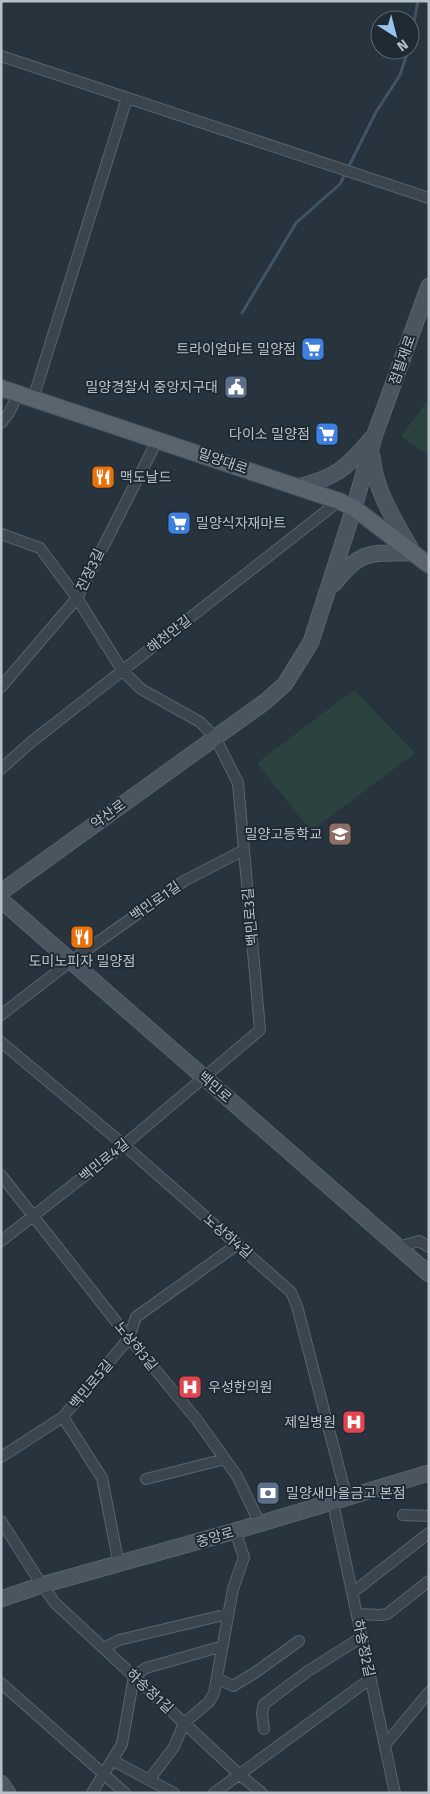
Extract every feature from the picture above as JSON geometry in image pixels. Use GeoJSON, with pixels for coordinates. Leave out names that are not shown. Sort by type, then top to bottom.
{"type":"FeatureCollection","features":[{"type":"Feature","properties":{"kind":"main road","name":"밀양대로"},"geometry":{"type":"LineString","coordinates":[[1,388],[339,501],[354,508],[429,565]]}},
{"type":"Feature","properties":{"kind":"street"},"geometry":{"type":"LineString","coordinates":[[1,56],[429,198]]}},
{"type":"Feature","properties":{"kind":"street"},"geometry":{"type":"LineString","coordinates":[[1,423],[25,396],[127,98]]}},
{"type":"Feature","properties":{"kind":"street","name":"점필재로"},"geometry":{"type":"LineString","coordinates":[[354,508],[375,434],[429,286]]}},
{"type":"Feature","properties":{"kind":"street","name":"점필재로"},"geometry":{"type":"LineString","coordinates":[[298,487],[320,482],[334,475],[360,452],[375,434]]}},
{"type":"Feature","properties":{"kind":"street","name":"진장3길"},"geometry":{"type":"LineString","coordinates":[[1,687],[76,598],[158,439]]}},
{"type":"Feature","properties":{"kind":"street","name":"점필재로"},"geometry":{"type":"LineString","coordinates":[[371,449],[374,474],[380,491],[413,553]]}},
{"type":"Feature","properties":{"kind":"street","name":"해천안길"},"geometry":{"type":"LineString","coordinates":[[1,770],[30,743],[339,501]]}},
{"type":"Feature","properties":{"kind":"street","name":"약산로"},"geometry":{"type":"LineString","coordinates":[[1,892],[266,701],[285,684],[311,642],[354,508]]}},
{"type":"Feature","properties":{"kind":"street"},"geometry":{"type":"LineString","coordinates":[[1,534],[40,548],[76,598],[122,670],[141,689],[200,722],[215,737]]}},
{"type":"Feature","properties":{"kind":"street","name":"약산로"},"geometry":{"type":"LineString","coordinates":[[326,596],[346,568],[360,558],[378,553],[413,553]]}},
{"type":"Feature","properties":{"kind":"street","name":"백민로3길"},"geometry":{"type":"LineString","coordinates":[[205,1078],[260,1030],[238,783],[215,737]]}},
{"type":"Feature","properties":{"kind":"street","name":"백민로1길"},"geometry":{"type":"LineString","coordinates":[[1,1015],[71,960],[184,881],[244,850]]}},
{"type":"Feature","properties":{"kind":"street","name":"백민로"},"geometry":{"type":"LineString","coordinates":[[1,900],[429,1274]]}},
{"type":"Feature","properties":{"kind":"street","name":"노상하4길"},"geometry":{"type":"LineString","coordinates":[[1,1042],[124,1145],[291,1292],[340,1501]]}},
{"type":"Feature","properties":{"kind":"street","name":"백민로4길"},"geometry":{"type":"LineString","coordinates":[[1,1241],[124,1145],[205,1078]]}},
{"type":"Feature","properties":{"kind":"street","name":"노상하3길"},"geometry":{"type":"LineString","coordinates":[[1,1175],[129,1338],[197,1420],[237,1476],[260,1524]]}},
{"type":"Feature","properties":{"kind":"street"},"geometry":{"type":"LineString","coordinates":[[398,1247],[419,1241],[429,1246]]}},
{"type":"Feature","properties":{"kind":"street","name":"백민로5길"},"geometry":{"type":"LineString","coordinates":[[1,1457],[63,1417],[129,1338],[136,1318],[238,1244]]}},
{"type":"Feature","properties":{"kind":"street"},"geometry":{"type":"LineString","coordinates":[[63,1417],[102,1478],[119,1565]]}},
{"type":"Feature","properties":{"kind":"street"},"geometry":{"type":"LineString","coordinates":[[146,1479],[225,1459]]}},
{"type":"Feature","properties":{"kind":"street","name":"중앙로"},"geometry":{"type":"LineString","coordinates":[[1,1599],[340,1501],[429,1473]]}},
{"type":"Feature","properties":{"kind":"street","name":"하송정2길"},"geometry":{"type":"LineString","coordinates":[[340,1501],[352,1593],[395,1793]]}},
{"type":"Feature","properties":{"kind":"street"},"geometry":{"type":"LineString","coordinates":[[403,1515],[429,1516]]}},
{"type":"Feature","properties":{"kind":"street","name":"하송정1길"},"geometry":{"type":"LineString","coordinates":[[1,1521],[42,1586],[55,1603],[240,1775],[262,1793]]}},
{"type":"Feature","properties":{"kind":"street"},"geometry":{"type":"LineString","coordinates":[[149,1780],[174,1746],[184,1723],[209,1702],[214,1693],[233,1589],[244,1557],[235,1531]]}},
{"type":"Feature","properties":{"kind":"street"},"geometry":{"type":"LineString","coordinates":[[352,1593],[429,1533]]}},
{"type":"Feature","properties":{"kind":"street"},"geometry":{"type":"LineString","coordinates":[[357,1614],[380,1616],[387,1614],[429,1581]]}},
{"type":"Feature","properties":{"kind":"street"},"geometry":{"type":"LineString","coordinates":[[104,1648],[119,1640],[228,1614]]}},
{"type":"Feature","properties":{"kind":"street"},"geometry":{"type":"LineString","coordinates":[[264,1729],[262,1713],[264,1704],[308,1671],[362,1637]]}},
{"type":"Feature","properties":{"kind":"street"},"geometry":{"type":"LineString","coordinates":[[217,1678],[234,1686],[254,1674],[299,1641]]}},
{"type":"Feature","properties":{"kind":"street"},"geometry":{"type":"LineString","coordinates":[[92,1793],[122,1744],[134,1676],[146,1668],[222,1646]]}},
{"type":"Feature","properties":{"kind":"street"},"geometry":{"type":"LineString","coordinates":[[214,1793],[370,1678]]}},
{"type":"Feature","properties":{"kind":"street"},"geometry":{"type":"LineString","coordinates":[[1,1683],[126,1793]]}},
{"type":"Feature","properties":{"kind":"street"},"geometry":{"type":"LineString","coordinates":[[384,1745],[429,1692]]}},
{"type":"Feature","properties":{"kind":"street"},"geometry":{"type":"LineString","coordinates":[[112,1760],[174,1793]]}},
{"type":"Feature","properties":{"kind":"street"},"geometry":{"type":"LineString","coordinates":[[1,1783],[8,1793]]}},
{"type":"Feature","properties":{"kind":"green space"},"geometry":{"type":"Polygon","coordinates":[[[429,399],[429,456],[401,436],[429,399]]]}},
{"type":"Feature","properties":{"kind":"green space"},"geometry":{"type":"Polygon","coordinates":[[[354,690],[415,753],[311,831],[257,763],[354,690]]]}},
{"type":"Feature","properties":{"kind":"waterway"},"geometry":{"type":"LineString","coordinates":[[416,10],[418,1]]}},
{"type":"Feature","properties":{"kind":"waterway"},"geometry":{"type":"LineString","coordinates":[[242,313],[296,223],[340,184],[376,112],[400,75],[405,60]]}},
{"type":"Feature","properties":{"kind":"place","name":"트라이얼마트 밀양점"},"geometry":{"type":"Point","coordinates":[313,349]}},
{"type":"Feature","properties":{"kind":"place","name":"밀양경찰서 중앙지구대"},"geometry":{"type":"Point","coordinates":[236,387]}},
{"type":"Feature","properties":{"kind":"place","name":"다이소 밀양점"},"geometry":{"type":"Point","coordinates":[327,434]}},
{"type":"Feature","properties":{"kind":"place","name":"맥도날드"},"geometry":{"type":"Point","coordinates":[103,477]}},
{"type":"Feature","properties":{"kind":"place","name":"밀양식자재마트"},"geometry":{"type":"Point","coordinates":[179,523]}},
{"type":"Feature","properties":{"kind":"place","name":"밀양고등학교"},"geometry":{"type":"Point","coordinates":[340,834]}},
{"type":"Feature","properties":{"kind":"place","name":"도미노피자 밀양점"},"geometry":{"type":"Point","coordinates":[82,937]}},
{"type":"Feature","properties":{"kind":"place","name":"우성한의원"},"geometry":{"type":"Point","coordinates":[190,1387]}},
{"type":"Feature","properties":{"kind":"place","name":"제일병원"},"geometry":{"type":"Point","coordinates":[354,1422]}},
{"type":"Feature","properties":{"kind":"place","name":"밀양새마을금고 본점"},"geometry":{"type":"Point","coordinates":[268,1493]}}]}
